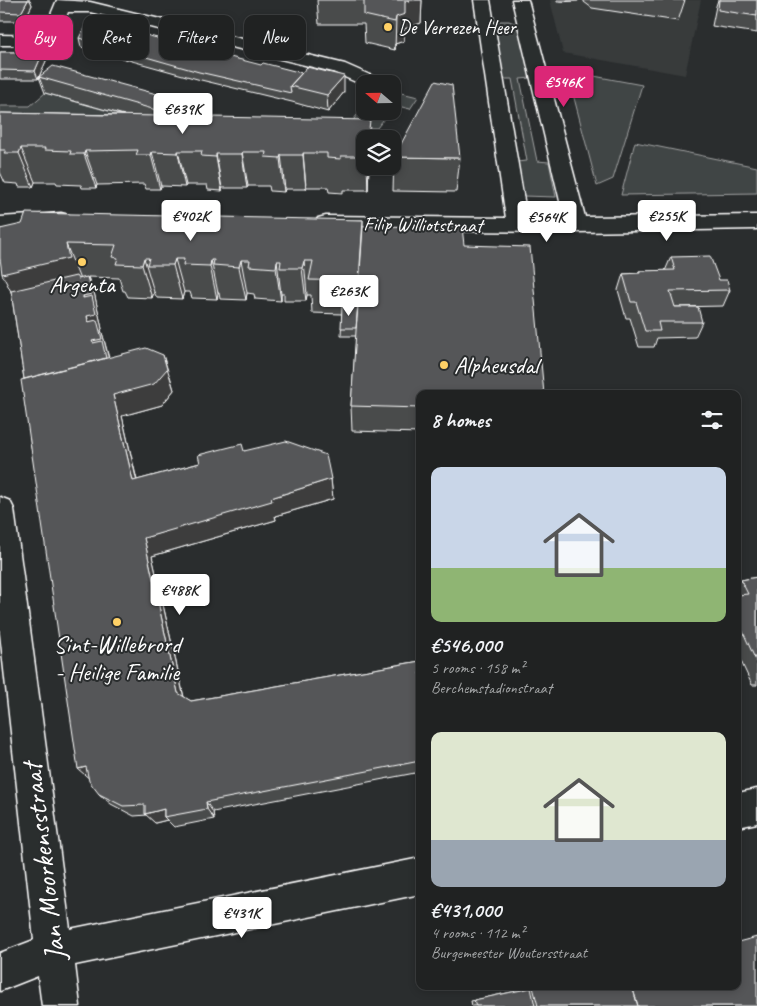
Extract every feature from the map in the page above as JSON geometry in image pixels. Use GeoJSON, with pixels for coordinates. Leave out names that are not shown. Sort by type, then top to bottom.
{"type":"FeatureCollection","features":[{"type":"Feature","properties":{"kind":"street"},"geometry":{"type":"LineString","coordinates":[[0,40],[48,41],[64,3],[141,19],[338,68],[356,76]]}},
{"type":"Feature","properties":{"kind":"street"},"geometry":{"type":"LineString","coordinates":[[518,225],[483,7],[521,7],[576,225]]}},
{"type":"Feature","properties":{"kind":"street"},"geometry":{"type":"LineString","coordinates":[[0,224],[43,220],[82,220]]}},
{"type":"Feature","properties":{"kind":"street","name":"Filip Williotstraat"},"geometry":{"type":"LineString","coordinates":[[309,223],[576,225],[757,222]]}},
{"type":"Feature","properties":{"kind":"street","name":"Jan Moorkensstraat"},"geometry":{"type":"LineString","coordinates":[[0,509],[61,1006]]}},
{"type":"Feature","properties":{"kind":"street"},"geometry":{"type":"LineString","coordinates":[[741,809],[757,806]]}},
{"type":"Feature","properties":{"kind":"street"},"geometry":{"type":"LineString","coordinates":[[0,972],[54,951],[416,877]]}},
{"type":"Feature","properties":{"kind":"shaded area"},"geometry":{"type":"Polygon","coordinates":[[[550,0],[701,0],[685,75],[563,53],[550,0]]]}},
{"type":"Feature","properties":{"kind":"shaded area"},"geometry":{"type":"Polygon","coordinates":[[[500,21],[509,21],[519,25],[531,78],[520,79],[537,161],[549,162],[556,197],[523,196],[516,162],[527,161],[512,79],[502,79],[494,25],[500,21]]]}},
{"type":"Feature","properties":{"kind":"shaded area"},"geometry":{"type":"Polygon","coordinates":[[[567,71],[642,85],[613,179],[597,186],[567,71]]]}},
{"type":"Feature","properties":{"kind":"shaded area"},"geometry":{"type":"Polygon","coordinates":[[[45,93],[196,136],[0,129],[0,106],[30,106],[45,93]]]}},
{"type":"Feature","properties":{"kind":"shaded area"},"geometry":{"type":"Polygon","coordinates":[[[401,93],[418,97],[410,109],[401,107],[401,93]]]}},
{"type":"Feature","properties":{"kind":"shaded area"},"geometry":{"type":"Polygon","coordinates":[[[356,116],[356,120],[383,120],[377,128],[305,127],[350,124],[356,116]]]}},
{"type":"Feature","properties":{"kind":"shaded area"},"geometry":{"type":"Polygon","coordinates":[[[635,142],[757,167],[757,193],[621,195],[635,142]]]}},
{"type":"Feature","properties":{"kind":"building"},"geometry":{"type":"Polygon","coordinates":[[[0,0],[28,0],[21,13],[0,12],[0,0]]]}},
{"type":"Feature","properties":{"kind":"building"},"geometry":{"type":"Polygon","coordinates":[[[364,0],[411,0],[405,2],[405,14],[396,17],[395,22],[364,15],[364,0]]]}},
{"type":"Feature","properties":{"kind":"building"},"geometry":{"type":"Polygon","coordinates":[[[719,0],[757,0],[757,16],[718,10],[719,0]]]}},
{"type":"Feature","properties":{"kind":"building"},"geometry":{"type":"Polygon","coordinates":[[[83,30],[83,39],[79,38],[83,30]]]}},
{"type":"Feature","properties":{"kind":"building"},"geometry":{"type":"Polygon","coordinates":[[[149,36],[159,38],[159,60],[234,60],[234,58],[302,73],[290,86],[291,93],[199,72],[149,58],[149,36]]]}},
{"type":"Feature","properties":{"kind":"building"},"geometry":{"type":"Polygon","coordinates":[[[0,52],[15,52],[15,60],[40,60],[35,71],[0,70],[0,52]]]}},
{"type":"Feature","properties":{"kind":"building"},"geometry":{"type":"Polygon","coordinates":[[[53,66],[205,107],[195,117],[181,117],[39,77],[53,66]]]}},
{"type":"Feature","properties":{"kind":"building"},"geometry":{"type":"Polygon","coordinates":[[[307,67],[344,76],[327,95],[290,86],[307,67]]]}},
{"type":"Feature","properties":{"kind":"building"},"geometry":{"type":"Polygon","coordinates":[[[435,81],[452,85],[460,158],[401,157],[401,144],[435,81]]]}},
{"type":"Feature","properties":{"kind":"building"},"geometry":{"type":"Polygon","coordinates":[[[0,113],[370,120],[369,130],[356,130],[356,156],[341,156],[341,159],[327,158],[327,153],[281,155],[280,158],[265,157],[266,152],[216,154],[216,157],[201,156],[202,151],[178,151],[178,153],[152,152],[151,155],[136,155],[138,150],[85,151],[84,154],[70,154],[71,151],[44,150],[45,148],[21,148],[19,153],[4,153],[6,150],[0,150],[0,113]]]}},
{"type":"Feature","properties":{"kind":"building"},"geometry":{"type":"Polygon","coordinates":[[[26,213],[363,220],[359,281],[309,280],[313,261],[304,261],[302,268],[280,268],[281,261],[277,261],[276,268],[249,266],[250,260],[241,260],[239,267],[213,265],[214,260],[211,260],[210,266],[183,265],[184,259],[175,259],[173,265],[147,265],[149,258],[144,258],[142,265],[116,264],[118,258],[112,257],[116,245],[66,244],[69,258],[2,274],[0,229],[22,224],[26,213]]]}},
{"type":"Feature","properties":{"kind":"building","name":"Alpheusdal"},"geometry":{"type":"Polygon","coordinates":[[[363,226],[462,227],[464,245],[530,247],[544,390],[416,390],[416,408],[351,406],[363,226]]]}},
{"type":"Feature","properties":{"kind":"building"},"geometry":{"type":"Polygon","coordinates":[[[710,256],[719,280],[727,280],[730,290],[670,291],[675,307],[698,307],[702,322],[658,322],[660,331],[645,331],[636,302],[631,302],[623,274],[640,273],[639,271],[675,270],[671,257],[710,256]]]}},
{"type":"Feature","properties":{"kind":"building"},"geometry":{"type":"Polygon","coordinates":[[[76,276],[78,279],[87,277],[92,294],[83,296],[83,298],[92,296],[96,314],[87,316],[88,322],[97,320],[102,339],[92,341],[93,343],[102,341],[106,358],[24,379],[11,291],[76,276]]]}},
{"type":"Feature","properties":{"kind":"building"},"geometry":{"type":"Polygon","coordinates":[[[342,306],[358,306],[356,328],[341,328],[342,306]]]}},
{"type":"Feature","properties":{"kind":"building","name":"Sint-Willebrord - Heilige Familie"},"geometry":{"type":"Polygon","coordinates":[[[146,348],[163,355],[167,369],[154,384],[113,395],[133,481],[200,463],[198,455],[242,444],[244,451],[286,441],[326,455],[331,479],[271,498],[272,501],[144,538],[178,693],[191,701],[416,662],[416,762],[206,802],[207,809],[164,817],[164,809],[145,814],[145,805],[123,806],[99,794],[89,781],[86,767],[78,769],[21,380],[146,348]]]}},
{"type":"Feature","properties":{"kind":"building"},"geometry":{"type":"Polygon","coordinates":[[[757,577],[757,663],[741,628],[741,595],[748,594],[741,580],[757,577]]]}},
{"type":"Feature","properties":{"kind":"building"},"geometry":{"type":"Polygon","coordinates":[[[757,937],[757,1006],[638,1006],[633,990],[741,990],[741,941],[757,937]]]}},
{"type":"Feature","properties":{"kind":"building"},"geometry":{"type":"Polygon","coordinates":[[[522,990],[531,990],[535,1006],[476,1006],[474,1000],[522,990]]]}},
{"type":"Feature","properties":{"kind":"building"},"geometry":{"type":"Polygon","coordinates":[[[534,990],[633,990],[638,1006],[538,1006],[534,990]]]}},
{"type":"Feature","properties":{"kind":"place","name":"De Verrezen Heer"},"geometry":{"type":"Point","coordinates":[388,27]}},
{"type":"Feature","properties":{"kind":"place","name":"Argenta"},"geometry":{"type":"Point","coordinates":[82,262]}},
{"type":"Feature","properties":{"kind":"place","name":"Alpheusdal"},"geometry":{"type":"Point","coordinates":[444,365]}},
{"type":"Feature","properties":{"kind":"place","name":"Sint-Willebrord - Heilige Familie"},"geometry":{"type":"Point","coordinates":[117,622]}}]}
